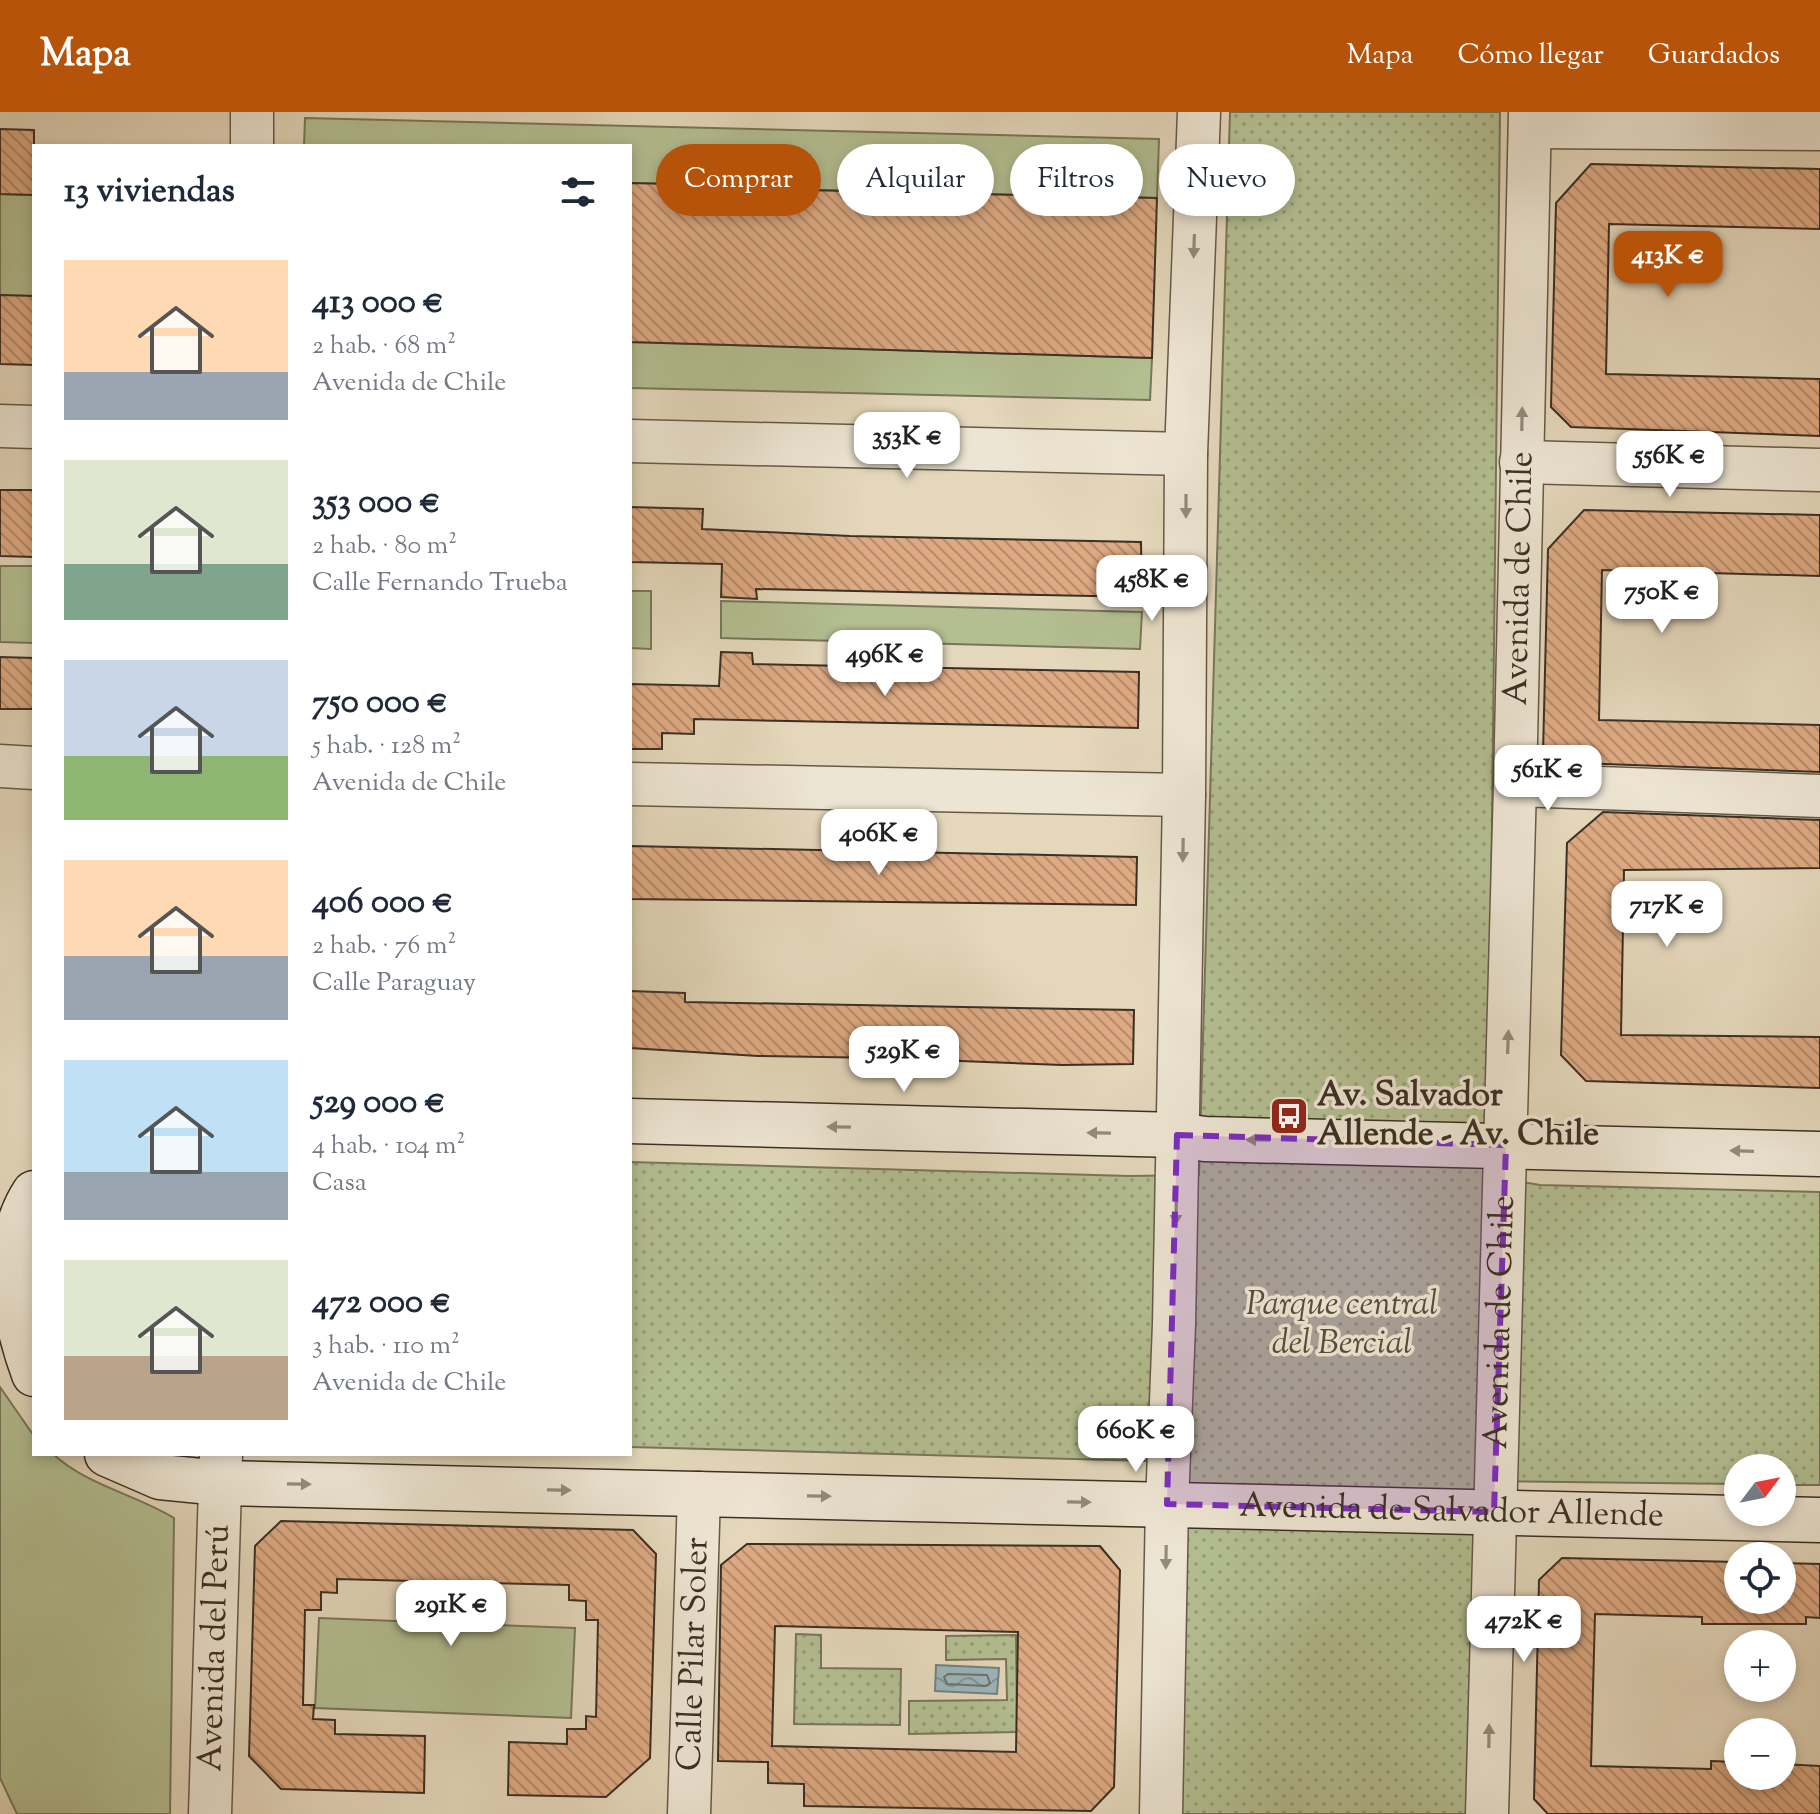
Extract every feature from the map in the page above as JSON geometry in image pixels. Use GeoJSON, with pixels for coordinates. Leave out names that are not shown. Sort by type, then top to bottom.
{"type":"FeatureCollection","features":[{"type":"Feature","properties":{"kind":"street"},"geometry":{"type":"LineString","coordinates":[[252,112],[252,144]]}},
{"type":"Feature","properties":{"kind":"street"},"geometry":{"type":"LineString","coordinates":[[1161,1814],[1184,795],[1186,454],[1199,112]]}},
{"type":"Feature","properties":{"kind":"street"},"geometry":{"type":"LineString","coordinates":[[1530,119],[1820,129]]}},
{"type":"Feature","properties":{"kind":"street","name":"Avenida de Chile"},"geometry":{"type":"LineString","coordinates":[[1487,1814],[1530,119]]}},
{"type":"Feature","properties":{"kind":"street"},"geometry":{"type":"LineString","coordinates":[[0,426],[32,427]]}},
{"type":"Feature","properties":{"kind":"street"},"geometry":{"type":"LineString","coordinates":[[632,441],[1186,454]]}},
{"type":"Feature","properties":{"kind":"street"},"geometry":{"type":"LineString","coordinates":[[1521,462],[1820,470]]}},
{"type":"Feature","properties":{"kind":"street"},"geometry":{"type":"LineString","coordinates":[[0,766],[32,768]]}},
{"type":"Feature","properties":{"kind":"street"},"geometry":{"type":"LineString","coordinates":[[632,784],[1184,795]]}},
{"type":"Feature","properties":{"kind":"street"},"geometry":{"type":"LineString","coordinates":[[1515,785],[1820,796]]}},
{"type":"Feature","properties":{"kind":"street"},"geometry":{"type":"LineString","coordinates":[[632,1121],[1820,1154]]}},
{"type":"Feature","properties":{"kind":"street"},"geometry":{"type":"LineString","coordinates":[[32,1196],[4,1240],[16,1326],[32,1369]]}},
{"type":"Feature","properties":{"kind":"street","name":"Avenida de Salvador Allende"},"geometry":{"type":"LineString","coordinates":[[112,1456],[160,1477],[221,1468],[699,1493],[1820,1520]]}},
{"type":"Feature","properties":{"kind":"street","name":"Avenida del Perú"},"geometry":{"type":"LineString","coordinates":[[210,1814],[221,1468]]}},
{"type":"Feature","properties":{"kind":"street","name":"Calle Pilar Soler"},"geometry":{"type":"LineString","coordinates":[[689,1814],[699,1493]]}},
{"type":"Feature","properties":{"kind":"highlighted area"},"geometry":{"type":"Polygon","coordinates":[[[1177,1135],[1506,1145],[1494,1512],[1167,1504],[1177,1135]]]}},
{"type":"Feature","properties":{"kind":"green space","name":"Parque central del Bercial"},"geometry":{"type":"Polygon","coordinates":[[[1230,112],[1500,112],[1488,1176],[1540,1185],[1820,1192],[1820,1485],[1796,1485],[1796,1454],[1724,1454],[1724,1484],[1481,1481],[1472,1814],[1179,1814],[1187,1462],[632,1447],[632,1162],[1129,1176],[1199,1175],[1227,216],[1295,216],[1295,144],[1229,144],[1230,112]]]}},
{"type":"Feature","properties":{"kind":"green space"},"geometry":{"type":"Polygon","coordinates":[[[305,118],[1159,139],[1157,198],[1143,198],[1143,144],[1010,144],[1010,194],[994,194],[994,144],[837,144],[837,190],[821,190],[821,144],[656,144],[656,184],[632,183],[632,144],[304,144],[305,118]]]}},
{"type":"Feature","properties":{"kind":"green space"},"geometry":{"type":"Polygon","coordinates":[[[0,194],[32,195],[32,296],[0,295],[0,194]]]}},
{"type":"Feature","properties":{"kind":"green space"},"geometry":{"type":"Polygon","coordinates":[[[632,342],[1152,358],[1150,400],[632,388],[632,342]]]}},
{"type":"Feature","properties":{"kind":"green space"},"geometry":{"type":"Polygon","coordinates":[[[0,566],[32,566],[32,643],[0,642],[0,566]]]}},
{"type":"Feature","properties":{"kind":"green space"},"geometry":{"type":"Polygon","coordinates":[[[632,591],[651,591],[651,649],[632,648],[632,591]]]}},
{"type":"Feature","properties":{"kind":"green space"},"geometry":{"type":"Polygon","coordinates":[[[721,601],[1142,612],[1140,649],[721,638],[721,601]]]}},
{"type":"Feature","properties":{"kind":"green space"},"geometry":{"type":"Polygon","coordinates":[[[0,1387],[32,1433],[32,1456],[56,1456],[96,1482],[174,1518],[170,1814],[17,1814],[0,1778],[0,1387]]]}},
{"type":"Feature","properties":{"kind":"green space"},"geometry":{"type":"Polygon","coordinates":[[[319,1618],[575,1628],[571,1718],[315,1708],[319,1618]]]}},
{"type":"Feature","properties":{"kind":"green space"},"geometry":{"type":"Polygon","coordinates":[[[796,1634],[821,1635],[821,1668],[901,1669],[900,1725],[794,1724],[796,1634]]]}},
{"type":"Feature","properties":{"kind":"green space"},"geometry":{"type":"Polygon","coordinates":[[[1016,1635],[1017,1732],[909,1734],[909,1701],[1007,1700],[1006,1659],[946,1660],[946,1636],[1016,1635]]]}},
{"type":"Feature","properties":{"kind":"water"},"geometry":{"type":"Polygon","coordinates":[[[936,1665],[999,1668],[997,1694],[935,1691],[936,1665]]]}},
{"type":"Feature","properties":{"kind":"building"},"geometry":{"type":"Polygon","coordinates":[[[0,129],[34,130],[32,195],[0,194],[0,129]]]}},
{"type":"Feature","properties":{"kind":"building"},"geometry":{"type":"Polygon","coordinates":[[[1591,164],[1820,169],[1820,229],[1609,224],[1606,374],[1820,379],[1820,436],[1571,427],[1551,407],[1556,203],[1591,164]]]}},
{"type":"Feature","properties":{"kind":"building"},"geometry":{"type":"Polygon","coordinates":[[[632,183],[656,184],[656,216],[821,216],[821,190],[837,191],[837,216],[994,216],[994,194],[1010,195],[1010,216],[1143,216],[1143,198],[1157,198],[1152,358],[632,342],[632,183]]]}},
{"type":"Feature","properties":{"kind":"building"},"geometry":{"type":"Polygon","coordinates":[[[0,295],[32,296],[32,365],[0,364],[0,295]]]}},
{"type":"Feature","properties":{"kind":"building"},"geometry":{"type":"Polygon","coordinates":[[[0,490],[32,490],[32,557],[0,556],[0,490]]]}},
{"type":"Feature","properties":{"kind":"building"},"geometry":{"type":"Polygon","coordinates":[[[632,507],[703,509],[702,529],[850,536],[1141,542],[1142,597],[756,589],[757,599],[721,597],[722,564],[632,562],[632,507]]]}},
{"type":"Feature","properties":{"kind":"building"},"geometry":{"type":"Polygon","coordinates":[[[1584,510],[1820,515],[1820,576],[1602,570],[1599,720],[1820,725],[1820,772],[1552,762],[1543,753],[1548,549],[1584,510]]]}},
{"type":"Feature","properties":{"kind":"building"},"geometry":{"type":"Polygon","coordinates":[[[721,652],[752,653],[753,664],[1139,672],[1138,728],[694,719],[694,734],[662,733],[662,749],[632,749],[632,684],[719,686],[721,652]]]}},
{"type":"Feature","properties":{"kind":"building"},"geometry":{"type":"Polygon","coordinates":[[[0,657],[32,658],[32,709],[0,709],[0,657]]]}},
{"type":"Feature","properties":{"kind":"building"},"geometry":{"type":"Polygon","coordinates":[[[1603,812],[1820,820],[1820,868],[1624,870],[1621,1035],[1820,1037],[1820,1088],[1586,1081],[1561,1055],[1567,843],[1603,812]]]}},
{"type":"Feature","properties":{"kind":"building"},"geometry":{"type":"Polygon","coordinates":[[[632,846],[1137,857],[1136,905],[632,899],[632,846]]]}},
{"type":"Feature","properties":{"kind":"building"},"geometry":{"type":"Polygon","coordinates":[[[632,991],[685,993],[685,1002],[1134,1010],[1133,1064],[1062,1065],[758,1056],[632,1048],[632,991]]]}},
{"type":"Feature","properties":{"kind":"building"},"geometry":{"type":"Polygon","coordinates":[[[281,1521],[633,1530],[656,1554],[650,1758],[606,1797],[508,1795],[509,1742],[567,1744],[567,1729],[586,1729],[586,1716],[596,1717],[598,1620],[586,1620],[586,1601],[569,1600],[569,1585],[337,1579],[337,1593],[321,1592],[321,1610],[305,1610],[303,1705],[314,1705],[313,1719],[335,1720],[335,1734],[425,1736],[424,1793],[281,1789],[249,1756],[255,1546],[281,1521]]]}},
{"type":"Feature","properties":{"kind":"building"},"geometry":{"type":"Polygon","coordinates":[[[747,1544],[1100,1546],[1120,1570],[1114,1787],[1091,1811],[804,1806],[804,1784],[768,1783],[768,1762],[718,1761],[721,1565],[747,1544]],[[775,1626],[772,1746],[1016,1752],[1018,1632],[775,1626]]]}},
{"type":"Feature","properties":{"kind":"building"},"geometry":{"type":"Polygon","coordinates":[[[1562,1558],[1724,1562],[1724,1614],[1796,1614],[1796,1563],[1820,1564],[1820,1618],[1806,1617],[1806,1624],[1702,1624],[1702,1617],[1595,1614],[1591,1766],[1711,1769],[1711,1761],[1724,1761],[1724,1790],[1796,1790],[1796,1765],[1820,1766],[1820,1814],[1548,1814],[1534,1799],[1539,1580],[1562,1558]]]}},
{"type":"Feature","properties":{"kind":"place","name":"Av. Salvador Allende - Av. Chile"},"geometry":{"type":"Point","coordinates":[1289,1116]}}]}
